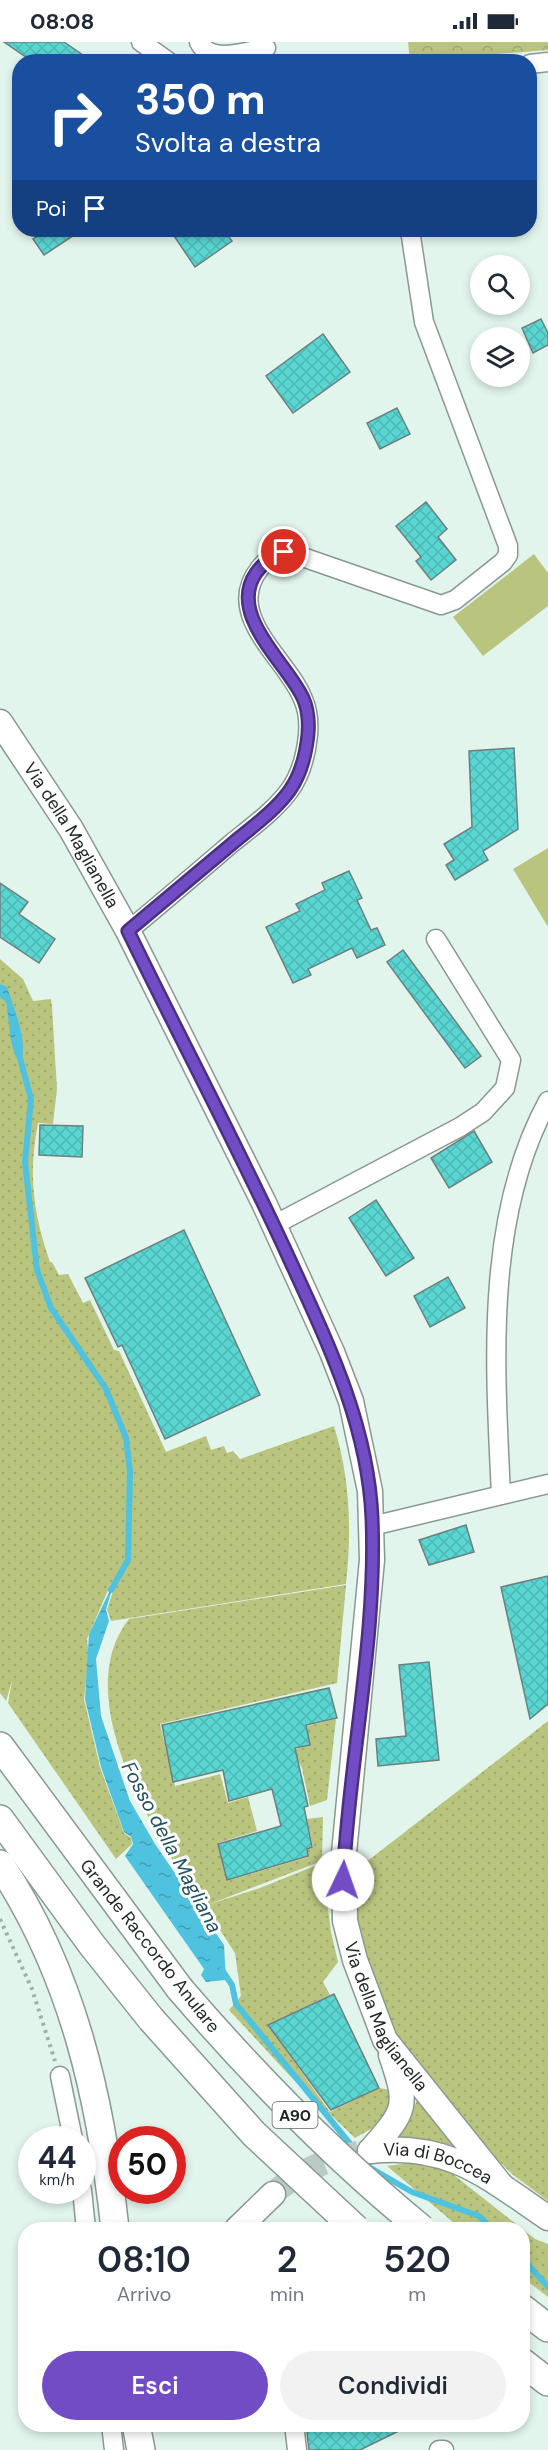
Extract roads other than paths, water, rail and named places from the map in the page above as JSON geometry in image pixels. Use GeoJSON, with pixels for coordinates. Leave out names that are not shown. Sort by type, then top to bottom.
{"type":"FeatureCollection","features":[{"type":"Feature","properties":{"kind":"highway","name":"Grande Raccordo Anulare"},"geometry":{"type":"LineString","coordinates":[[0,1746],[180,1989],[224,2041],[315,2134],[414,2222]]}},
{"type":"Feature","properties":{"kind":"highway","name":"A90"},"geometry":{"type":"LineString","coordinates":[[0,1819],[92,1945],[151,2019],[254,2134],[348,2222]]}},
{"type":"Feature","properties":{"kind":"highway"},"geometry":{"type":"LineString","coordinates":[[0,1864],[44,1940],[78,2028],[102,2128],[114,2222]]}},
{"type":"Feature","properties":{"kind":"highway"},"geometry":{"type":"LineString","coordinates":[[530,2314],[548,2328]]}},
{"type":"Feature","properties":{"kind":"highway"},"geometry":{"type":"LineString","coordinates":[[530,2368],[548,2382]]}},
{"type":"Feature","properties":{"kind":"highway"},"geometry":{"type":"LineString","coordinates":[[138,2432],[142,2450]]}},
{"type":"Feature","properties":{"kind":"main road","name":"Via della Maglianella"},"geometry":{"type":"LineString","coordinates":[[0,722],[71,828],[128,931],[274,1225],[332,1352],[351,1401],[370,1491],[372,1526],[370,1606],[350,1792],[345,1921],[355,1960],[385,2040],[501,2185]]}},
{"type":"Feature","properties":{"kind":"main road","name":"Via di Boccea"},"geometry":{"type":"LineString","coordinates":[[385,2040],[403,2091],[402,2106],[395,2121],[370,2151],[406,2148],[437,2153],[501,2185],[548,2218]]}},
{"type":"Feature","properties":{"kind":"main road"},"geometry":{"type":"LineString","coordinates":[[244,2222],[273,2194]]}},
{"type":"Feature","properties":{"kind":"main road"},"geometry":{"type":"LineString","coordinates":[[142,2450],[145,2432]]}},
{"type":"Feature","properties":{"kind":"street"},"geometry":{"type":"LineString","coordinates":[[141,42],[158,54]]}},
{"type":"Feature","properties":{"kind":"street"},"geometry":{"type":"LineString","coordinates":[[199,42],[214,54]]}},
{"type":"Feature","properties":{"kind":"street"},"geometry":{"type":"LineString","coordinates":[[233,54],[266,48]]}},
{"type":"Feature","properties":{"kind":"street"},"geometry":{"type":"LineString","coordinates":[[128,931],[274,807],[290,790],[302,765],[308,734],[308,718],[303,698],[250,615],[248,597],[251,581],[264,563],[277,555],[291,553],[441,605],[458,598],[503,562],[508,555],[508,546],[424,322],[411,237]]}},
{"type":"Feature","properties":{"kind":"street"},"geometry":{"type":"LineString","coordinates":[[274,1225],[460,1127],[483,1112],[505,1088],[511,1060],[436,939]]}},
{"type":"Feature","properties":{"kind":"street"},"geometry":{"type":"LineString","coordinates":[[501,1495],[494,1346],[507,1222],[524,1155],[535,1125],[548,1101]]}},
{"type":"Feature","properties":{"kind":"street"},"geometry":{"type":"LineString","coordinates":[[372,1526],[548,1484]]}},
{"type":"Feature","properties":{"kind":"street"},"geometry":{"type":"LineString","coordinates":[[60,2076],[70,2126]]}},
{"type":"Feature","properties":{"kind":"street"},"geometry":{"type":"LineString","coordinates":[[83,2204],[85,2222]]}},
{"type":"Feature","properties":{"kind":"street"},"geometry":{"type":"LineString","coordinates":[[112,2432],[114,2450]]}},
{"type":"Feature","properties":{"kind":"street"},"geometry":{"type":"LineString","coordinates":[[295,2432],[297,2450]]}},
{"type":"Feature","properties":{"kind":"street"},"geometry":{"type":"LineString","coordinates":[[439,2450],[444,2450]]}},
{"type":"Feature","properties":{"kind":"water"},"geometry":{"type":"Polygon","coordinates":[[[0,984],[7,987],[20,1026],[23,1045],[21,1065],[12,1043],[6,1002],[0,997],[0,984]]]}},
{"type":"Feature","properties":{"kind":"water"},"geometry":{"type":"Polygon","coordinates":[[[114,1582],[106,1610],[109,1621],[96,1659],[101,1716],[130,1801],[155,1844],[224,1945],[226,1980],[206,1982],[201,1975],[204,1969],[125,1856],[133,1844],[131,1837],[124,1832],[101,1767],[85,1699],[89,1634],[114,1582]]]}},
{"type":"Feature","properties":{"kind":"waterway","name":"Fosso della Magliana"},"geometry":{"type":"LineString","coordinates":[[20,1058],[31,1099],[25,1162],[37,1270],[51,1308],[106,1389],[126,1438],[130,1472],[128,1560],[111,1590]]}},
{"type":"Feature","properties":{"kind":"waterway","name":"Fosso della Magliana"},"geometry":{"type":"LineString","coordinates":[[222,1970],[232,1985],[236,2004],[369,2167],[412,2192],[479,2216],[485,2222]]}},
{"type":"Feature","properties":{"kind":"waterway","name":"Fosso della Magliana"},"geometry":{"type":"LineString","coordinates":[[530,2267],[548,2287]]}},
{"type":"Feature","properties":{"kind":"tunnel"},"geometry":{"type":"LineString","coordinates":[[273,2194],[295,2177],[318,2165],[344,2156],[370,2151]]}}]}
